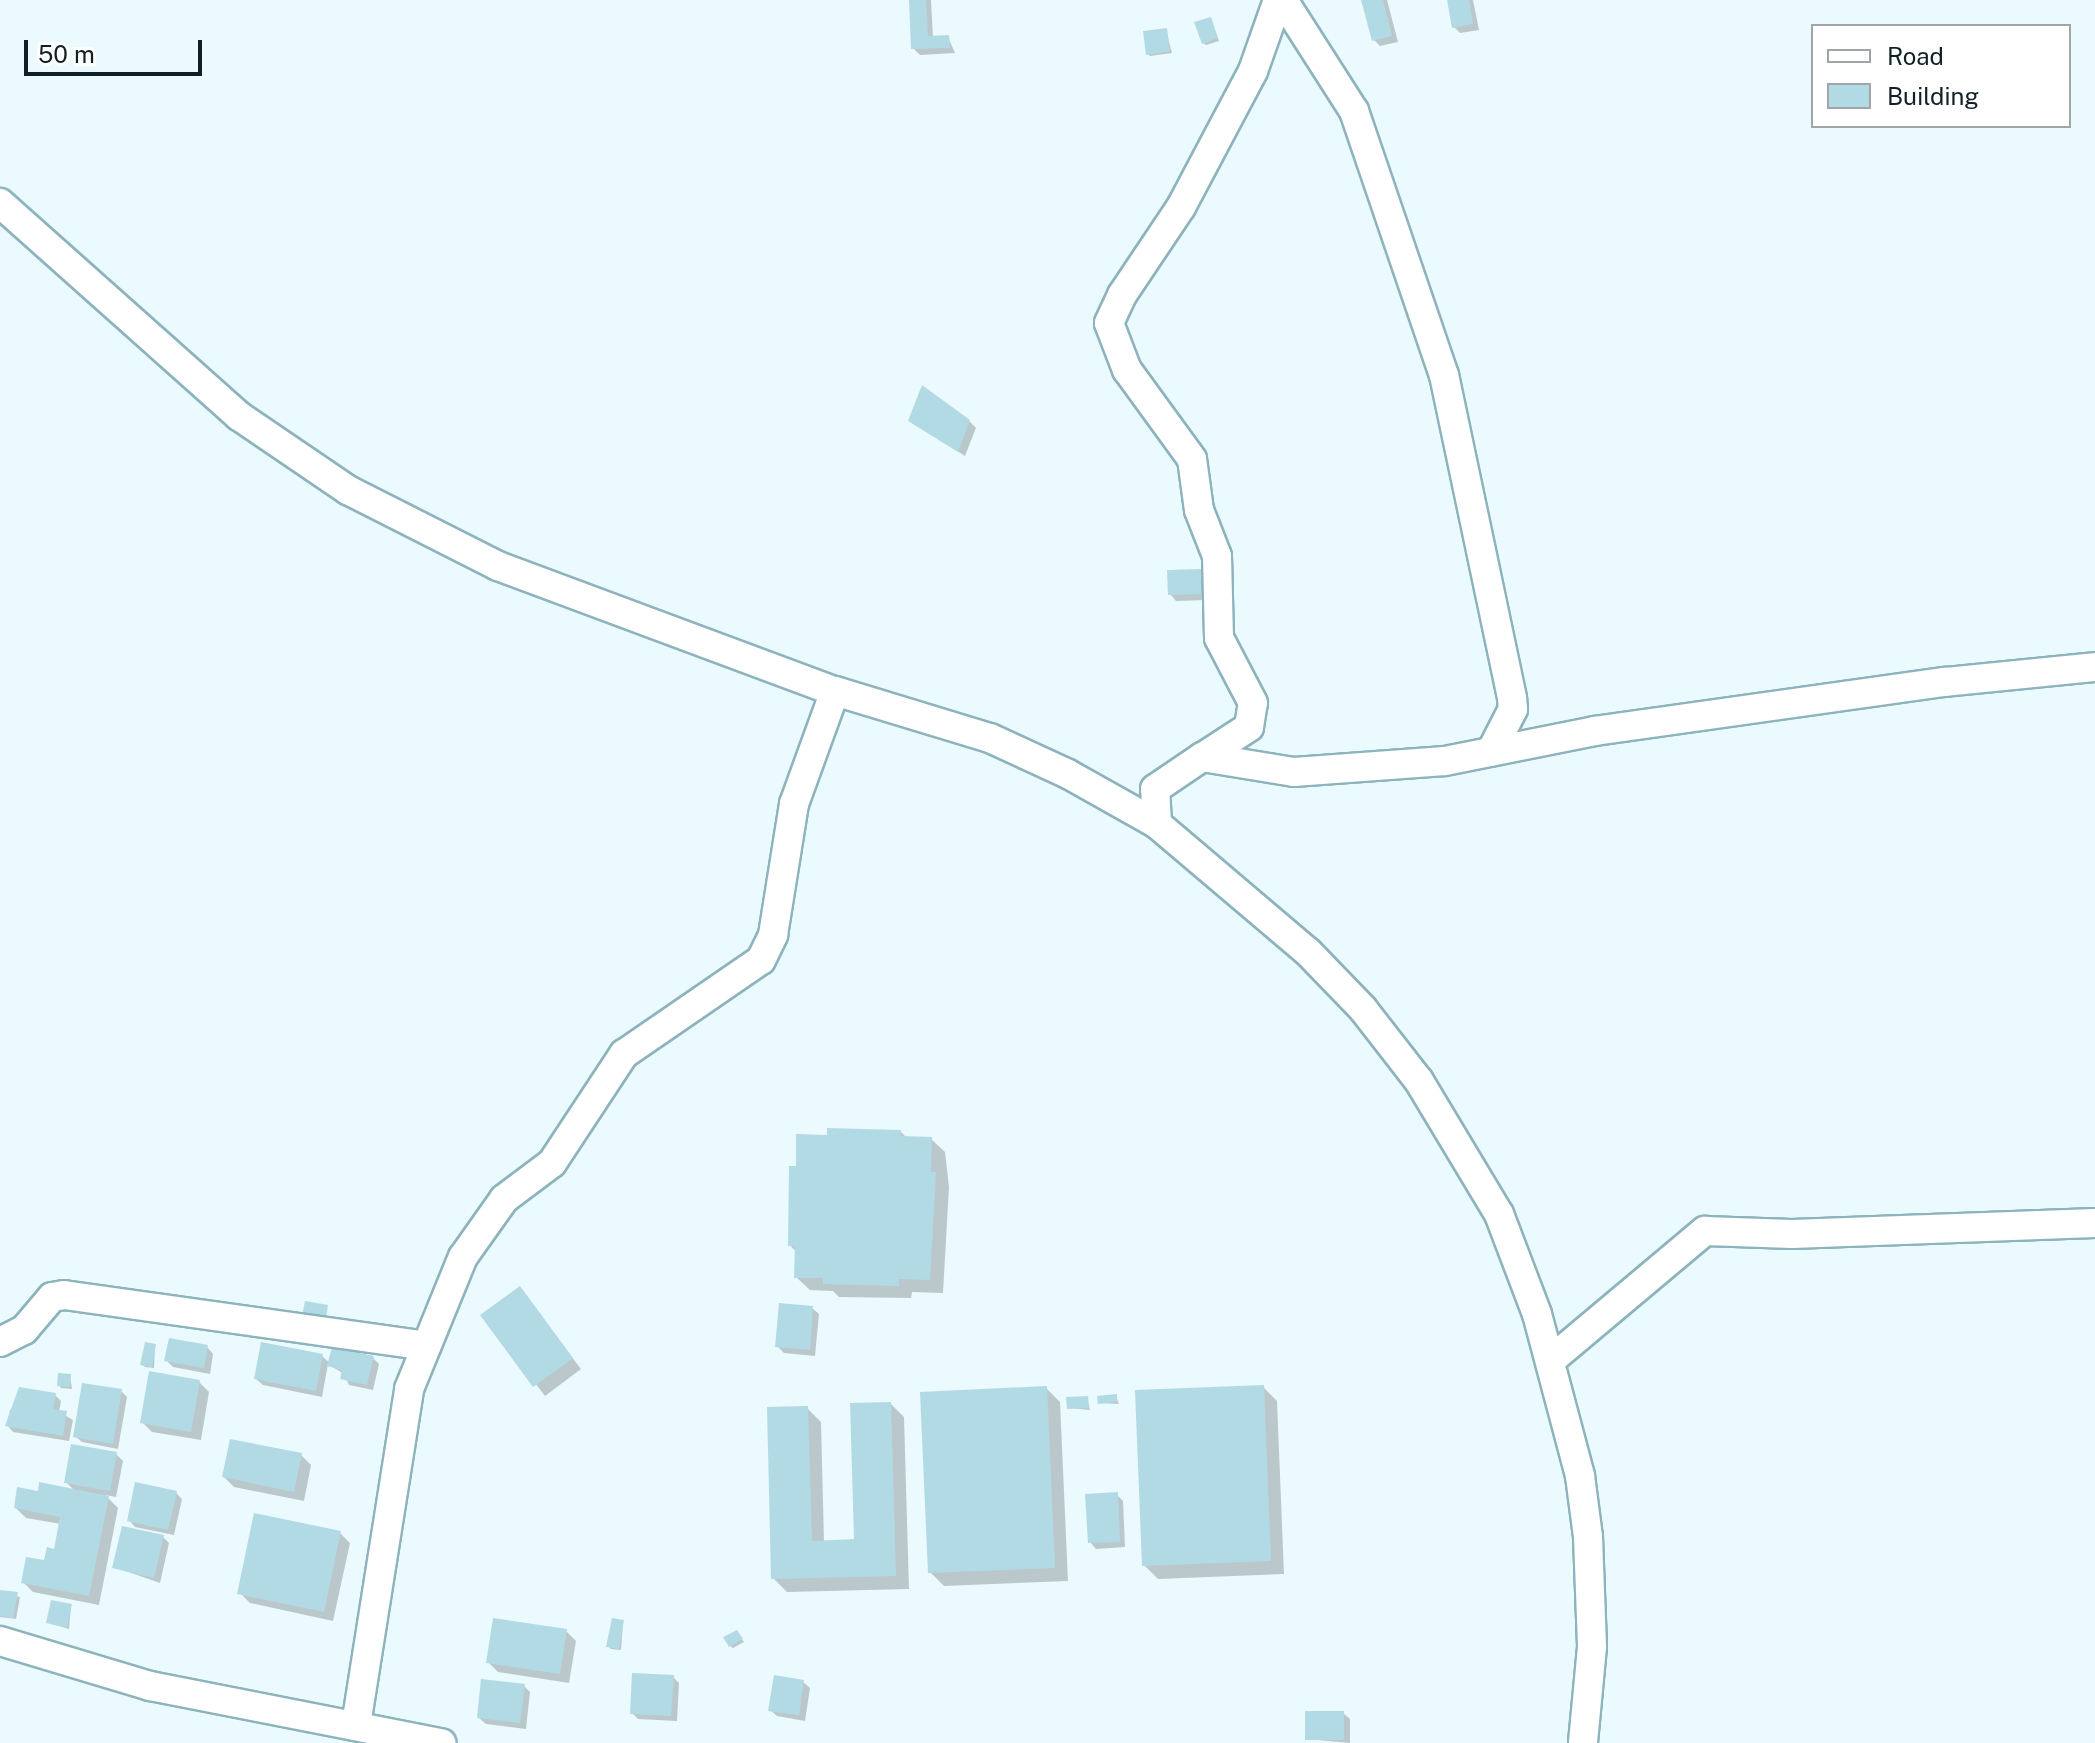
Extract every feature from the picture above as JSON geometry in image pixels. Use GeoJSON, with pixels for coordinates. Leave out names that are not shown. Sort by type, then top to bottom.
{"type":"FeatureCollection","features":[{"type":"Feature","properties":{"kind":"street"},"geometry":{"type":"LineString","coordinates":[[1280,0],[1354,111],[1444,375],[1512,699],[1513,709],[1491,752]]}},
{"type":"Feature","properties":{"kind":"street"},"geometry":{"type":"LineString","coordinates":[[1157,824],[1155,789],[1249,727],[1253,703],[1219,638],[1217,556],[1199,510],[1192,459],[1127,370],[1109,323],[1122,295],[1181,207],[1253,71],[1280,0]]}},
{"type":"Feature","properties":{"kind":"street"},"geometry":{"type":"LineString","coordinates":[[0,203],[239,416],[348,490],[454,548],[835,691],[990,738],[1157,824],[1308,952],[1363,1009],[1419,1081],[1499,1214],[1551,1360],[1580,1476],[1588,1537],[1592,1647],[1583,1743]]}},
{"type":"Feature","properties":{"kind":"street"},"geometry":{"type":"LineString","coordinates":[[1202,757],[1317,773],[1491,752],[1595,731],[1945,682],[2095,667]]}},
{"type":"Feature","properties":{"kind":"street"},"geometry":{"type":"LineString","coordinates":[[356,1725],[398,1437],[426,1346],[463,1257],[504,1199],[552,1163],[624,1054],[761,960],[773,935],[794,804],[835,691]]}},
{"type":"Feature","properties":{"kind":"street"},"geometry":{"type":"LineString","coordinates":[[1551,1360],[1705,1231],[1792,1234],[2095,1223]]}},
{"type":"Feature","properties":{"kind":"street"},"geometry":{"type":"LineString","coordinates":[[0,1342],[24,1330],[52,1297],[64,1295],[426,1346]]}},
{"type":"Feature","properties":{"kind":"street"},"geometry":{"type":"LineString","coordinates":[[0,1641],[150,1686],[441,1743]]}},
{"type":"Feature","properties":{"kind":"building"},"geometry":{"type":"Polygon","coordinates":[[[909,0],[926,0],[928,36],[949,35],[950,48],[911,49],[909,0]]]}},
{"type":"Feature","properties":{"kind":"building"},"geometry":{"type":"Polygon","coordinates":[[[1361,0],[1383,0],[1392,36],[1372,41],[1361,0]]]}},
{"type":"Feature","properties":{"kind":"building"},"geometry":{"type":"Polygon","coordinates":[[[1447,0],[1469,0],[1473,24],[1452,28],[1447,0]]]}},
{"type":"Feature","properties":{"kind":"building"},"geometry":{"type":"Polygon","coordinates":[[[1211,17],[1218,38],[1202,44],[1194,22],[1211,17]]]}},
{"type":"Feature","properties":{"kind":"building"},"geometry":{"type":"Polygon","coordinates":[[[1167,28],[1170,51],[1146,55],[1143,31],[1167,28]]]}},
{"type":"Feature","properties":{"kind":"building"},"geometry":{"type":"Polygon","coordinates":[[[922,385],[970,420],[958,452],[908,421],[922,385]]]}},
{"type":"Feature","properties":{"kind":"building"},"geometry":{"type":"Polygon","coordinates":[[[1201,569],[1201,594],[1168,595],[1167,570],[1201,569]]]}},
{"type":"Feature","properties":{"kind":"building"},"geometry":{"type":"Polygon","coordinates":[[[827,1128],[901,1130],[901,1136],[932,1137],[931,1172],[936,1172],[930,1280],[899,1279],[899,1286],[823,1284],[823,1278],[794,1278],[795,1246],[788,1246],[789,1166],[796,1166],[796,1134],[827,1135],[827,1128]]]}},
{"type":"Feature","properties":{"kind":"building"},"geometry":{"type":"Polygon","coordinates":[[[520,1286],[573,1358],[533,1387],[480,1315],[520,1286]]]}},
{"type":"Feature","properties":{"kind":"building"},"geometry":{"type":"Polygon","coordinates":[[[305,1301],[328,1305],[325,1325],[301,1321],[305,1301]]]}},
{"type":"Feature","properties":{"kind":"building"},"geometry":{"type":"Polygon","coordinates":[[[779,1303],[813,1306],[810,1350],[775,1347],[779,1303]]]}},
{"type":"Feature","properties":{"kind":"building"},"geometry":{"type":"Polygon","coordinates":[[[169,1338],[208,1345],[204,1368],[164,1361],[169,1338]]]}},
{"type":"Feature","properties":{"kind":"building"},"geometry":{"type":"Polygon","coordinates":[[[145,1342],[156,1344],[152,1367],[140,1365],[145,1342]]]}},
{"type":"Feature","properties":{"kind":"building"},"geometry":{"type":"Polygon","coordinates":[[[261,1342],[323,1354],[316,1391],[254,1379],[261,1342]]]}},
{"type":"Feature","properties":{"kind":"building"},"geometry":{"type":"Polygon","coordinates":[[[332,1347],[374,1356],[367,1385],[340,1379],[342,1370],[327,1366],[332,1347]]]}},
{"type":"Feature","properties":{"kind":"building"},"geometry":{"type":"Polygon","coordinates":[[[149,1371],[200,1380],[191,1432],[140,1423],[149,1371]]]}},
{"type":"Feature","properties":{"kind":"building"},"geometry":{"type":"Polygon","coordinates":[[[58,1373],[71,1374],[70,1387],[57,1386],[58,1373]]]}},
{"type":"Feature","properties":{"kind":"building"},"geometry":{"type":"Polygon","coordinates":[[[82,1383],[122,1389],[113,1444],[73,1437],[82,1383]]]}},
{"type":"Feature","properties":{"kind":"building"},"geometry":{"type":"Polygon","coordinates":[[[1264,1385],[1271,1561],[1142,1566],[1135,1390],[1264,1385]]]}},
{"type":"Feature","properties":{"kind":"building"},"geometry":{"type":"Polygon","coordinates":[[[1047,1386],[1055,1568],[928,1573],[920,1392],[1047,1386]]]}},
{"type":"Feature","properties":{"kind":"building"},"geometry":{"type":"Polygon","coordinates":[[[19,1387],[56,1393],[53,1409],[67,1411],[63,1436],[5,1426],[19,1387]]]}},
{"type":"Feature","properties":{"kind":"building"},"geometry":{"type":"Polygon","coordinates":[[[1117,1394],[1117,1402],[1098,1404],[1097,1396],[1117,1394]]]}},
{"type":"Feature","properties":{"kind":"building"},"geometry":{"type":"Polygon","coordinates":[[[1088,1396],[1089,1408],[1067,1409],[1066,1397],[1088,1396]]]}},
{"type":"Feature","properties":{"kind":"building"},"geometry":{"type":"Polygon","coordinates":[[[891,1402],[896,1576],[771,1579],[767,1407],[808,1406],[812,1541],[854,1539],[850,1403],[891,1402]]]}},
{"type":"Feature","properties":{"kind":"building"},"geometry":{"type":"Polygon","coordinates":[[[230,1439],[302,1453],[294,1492],[222,1477],[230,1439]]]}},
{"type":"Feature","properties":{"kind":"building"},"geometry":{"type":"Polygon","coordinates":[[[71,1444],[117,1452],[110,1491],[64,1483],[71,1444]]]}},
{"type":"Feature","properties":{"kind":"building"},"geometry":{"type":"Polygon","coordinates":[[[39,1482],[109,1496],[89,1596],[21,1583],[26,1557],[44,1560],[47,1547],[54,1549],[60,1517],[14,1508],[17,1487],[38,1491],[39,1482]]]}},
{"type":"Feature","properties":{"kind":"building"},"geometry":{"type":"Polygon","coordinates":[[[135,1482],[177,1491],[168,1530],[127,1521],[135,1482]]]}},
{"type":"Feature","properties":{"kind":"building"},"geometry":{"type":"Polygon","coordinates":[[[1118,1492],[1120,1542],[1088,1543],[1085,1494],[1118,1492]]]}},
{"type":"Feature","properties":{"kind":"building"},"geometry":{"type":"Polygon","coordinates":[[[254,1513],[341,1531],[324,1612],[237,1594],[254,1513]]]}},
{"type":"Feature","properties":{"kind":"building"},"geometry":{"type":"Polygon","coordinates":[[[122,1526],[164,1535],[154,1578],[112,1568],[122,1526]]]}},
{"type":"Feature","properties":{"kind":"building"},"geometry":{"type":"Polygon","coordinates":[[[0,1590],[18,1592],[13,1618],[0,1616],[0,1590]]]}},
{"type":"Feature","properties":{"kind":"building"},"geometry":{"type":"Polygon","coordinates":[[[51,1600],[72,1604],[67,1628],[46,1623],[51,1600]]]}},
{"type":"Feature","properties":{"kind":"building"},"geometry":{"type":"Polygon","coordinates":[[[493,1618],[567,1629],[560,1674],[486,1663],[493,1618]]]}},
{"type":"Feature","properties":{"kind":"building"},"geometry":{"type":"Polygon","coordinates":[[[612,1618],[624,1620],[619,1649],[606,1647],[612,1618]]]}},
{"type":"Feature","properties":{"kind":"building"},"geometry":{"type":"Polygon","coordinates":[[[737,1630],[743,1639],[729,1647],[723,1637],[737,1630]]]}},
{"type":"Feature","properties":{"kind":"building"},"geometry":{"type":"Polygon","coordinates":[[[632,1673],[674,1675],[671,1716],[630,1714],[632,1673]]]}},
{"type":"Feature","properties":{"kind":"building"},"geometry":{"type":"Polygon","coordinates":[[[774,1675],[804,1680],[799,1715],[768,1711],[774,1675]]]}},
{"type":"Feature","properties":{"kind":"building"},"geometry":{"type":"Polygon","coordinates":[[[481,1679],[525,1684],[520,1723],[477,1718],[481,1679]]]}},
{"type":"Feature","properties":{"kind":"building"},"geometry":{"type":"Polygon","coordinates":[[[1305,1711],[1344,1711],[1344,1740],[1305,1740],[1305,1711]]]}}]}
